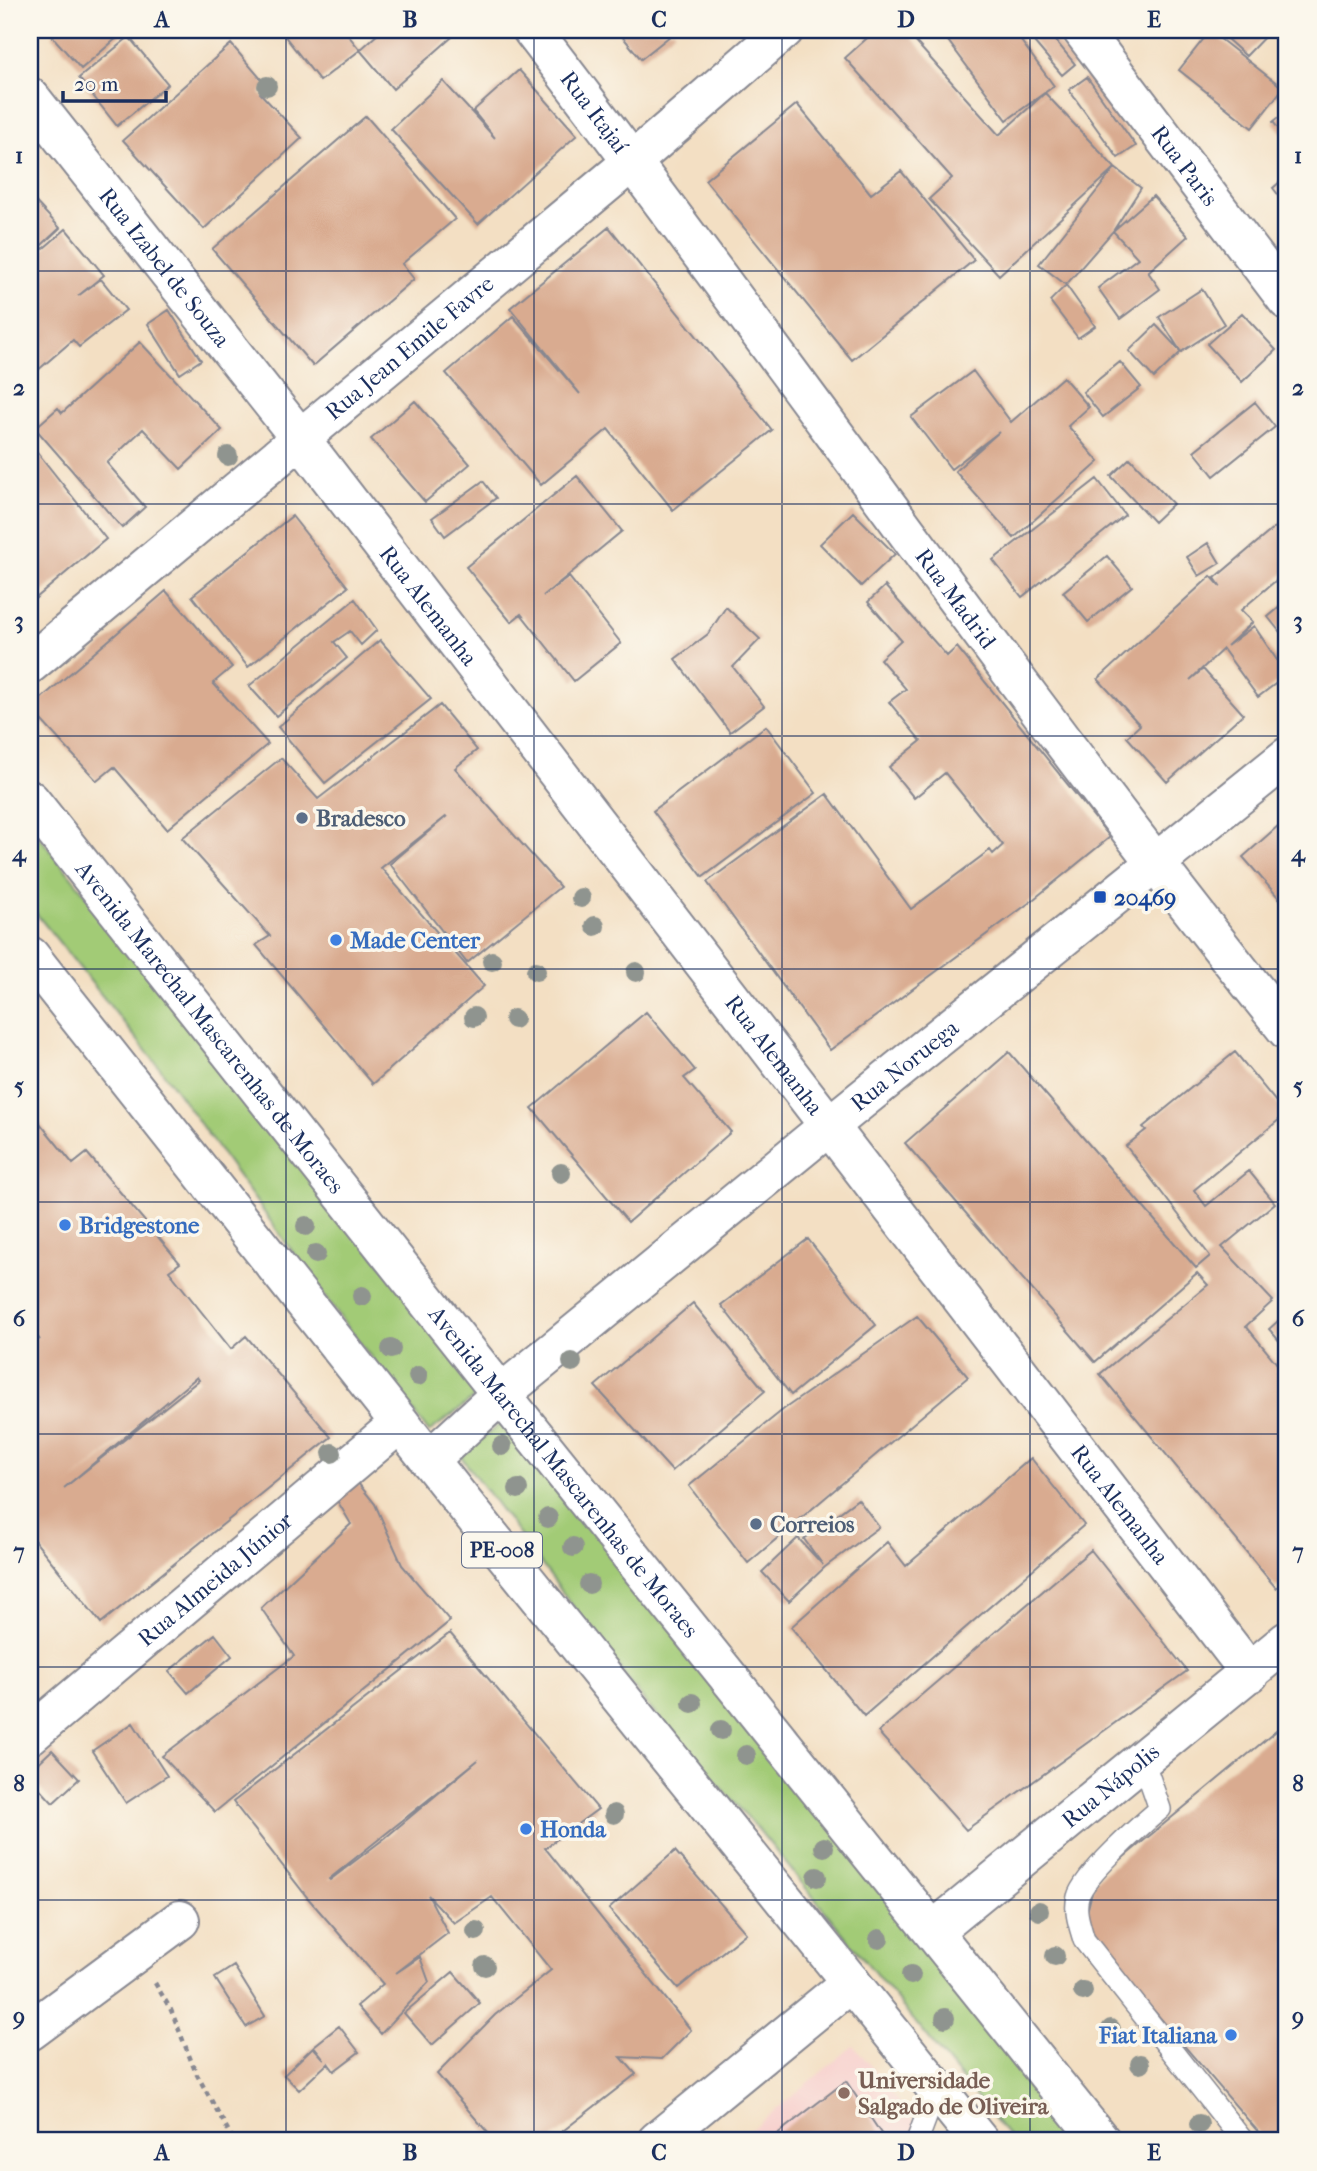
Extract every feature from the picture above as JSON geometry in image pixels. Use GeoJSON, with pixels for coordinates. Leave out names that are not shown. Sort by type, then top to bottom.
{"type":"FeatureCollection","features":[{"type":"Feature","properties":{"kind":"main road","name":"Rua Itajaí"},"geometry":{"type":"LineString","coordinates":[[532,30],[633,161]]}},
{"type":"Feature","properties":{"kind":"main road","name":"Rua Jean Emile Favre"},"geometry":{"type":"LineString","coordinates":[[30,664],[633,161],[784,30]]}},
{"type":"Feature","properties":{"kind":"main road","name":"Rua Paris"},"geometry":{"type":"LineString","coordinates":[[1082,30],[1287,300]]}},
{"type":"Feature","properties":{"kind":"main road","name":"Rua Izabel de Souza"},"geometry":{"type":"LineString","coordinates":[[30,97],[299,437]]}},
{"type":"Feature","properties":{"kind":"main road","name":"Rua Madrid"},"geometry":{"type":"LineString","coordinates":[[633,161],[1153,864],[1287,1030]]}},
{"type":"Feature","properties":{"kind":"main road","name":"Rua Alemanha"},"geometry":{"type":"LineString","coordinates":[[299,437],[1250,1673]]}},
{"type":"Feature","properties":{"kind":"main road","name":"Rua Noruega"},"geometry":{"type":"LineString","coordinates":[[429,1460],[501,1394],[1287,757]]}},
{"type":"Feature","properties":{"kind":"main road","name":"Avenida Marechal Mascarenhas de Moraes"},"geometry":{"type":"LineString","coordinates":[[30,800],[501,1394],[1101,2141]]}},
{"type":"Feature","properties":{"kind":"main road","name":"PE-008"},"geometry":{"type":"LineString","coordinates":[[30,956],[429,1460],[979,2141]]}},
{"type":"Feature","properties":{"kind":"main road","name":"Rua Almeida Júnior"},"geometry":{"type":"LineString","coordinates":[[30,1735],[400,1423]]}},
{"type":"Feature","properties":{"kind":"main road","name":"Rua Nápolis"},"geometry":{"type":"LineString","coordinates":[[934,1930],[1287,1641]]}},
{"type":"Feature","properties":{"kind":"main road"},"geometry":{"type":"LineString","coordinates":[[30,2031],[180,1920]]}},
{"type":"Feature","properties":{"kind":"main road"},"geometry":{"type":"LineString","coordinates":[[657,2141],[851,1982]]}},
{"type":"Feature","properties":{"kind":"lane"},"geometry":{"type":"LineString","coordinates":[[1143,1760],[1160,1809],[1137,1828],[1084,1882],[1077,1899],[1078,1919],[1084,1940],[1243,2141]]}},
{"type":"Feature","properties":{"kind":"lane"},"geometry":{"type":"LineString","coordinates":[[917,2141],[937,2088]]}},
{"type":"Feature","properties":{"kind":"path"},"geometry":{"type":"LineString","coordinates":[[137,1952],[171,2010],[196,2073],[234,2141]]}},
{"type":"Feature","properties":{"kind":"shaded area","name":"Universidade Salgado de Oliveira"},"geometry":{"type":"Polygon","coordinates":[[[854,2045],[930,2141],[738,2141],[854,2045]]]}},
{"type":"Feature","properties":{"kind":"green space"},"geometry":{"type":"Polygon","coordinates":[[[30,825],[483,1391],[429,1432],[336,1312],[160,1068],[30,906],[30,825]]]}},
{"type":"Feature","properties":{"kind":"green space"},"geometry":{"type":"Polygon","coordinates":[[[508,1417],[1087,2141],[1012,2141],[758,1829],[647,1705],[461,1457],[508,1417]]]}},
{"type":"Feature","properties":{"kind":"building"},"geometry":{"type":"Polygon","coordinates":[[[58,30],[126,30],[81,69],[52,36],[58,30]]]}},
{"type":"Feature","properties":{"kind":"building"},"geometry":{"type":"Polygon","coordinates":[[[280,30],[344,30],[360,50],[320,81],[280,30]]]}},
{"type":"Feature","properties":{"kind":"building"},"geometry":{"type":"Polygon","coordinates":[[[377,30],[460,30],[393,89],[360,50],[380,32],[377,30]]]}},
{"type":"Feature","properties":{"kind":"building"},"geometry":{"type":"Polygon","coordinates":[[[617,30],[673,30],[675,32],[641,59],[617,30]]]}},
{"type":"Feature","properties":{"kind":"building"},"geometry":{"type":"Polygon","coordinates":[[[876,30],[905,30],[999,135],[1045,93],[1115,168],[999,275],[929,199],[952,178],[845,58],[876,30]]]}},
{"type":"Feature","properties":{"kind":"building"},"geometry":{"type":"Polygon","coordinates":[[[940,30],[1013,30],[1054,86],[1007,120],[940,30]]]}},
{"type":"Feature","properties":{"kind":"building"},"geometry":{"type":"Polygon","coordinates":[[[1024,30],[1047,30],[1075,64],[1062,75],[1024,30]]]}},
{"type":"Feature","properties":{"kind":"building"},"geometry":{"type":"Polygon","coordinates":[[[1217,30],[1271,30],[1246,56],[1217,30]]]}},
{"type":"Feature","properties":{"kind":"building"},"geometry":{"type":"Polygon","coordinates":[[[1210,31],[1283,88],[1252,128],[1179,70],[1210,31]]]}},
{"type":"Feature","properties":{"kind":"building"},"geometry":{"type":"Polygon","coordinates":[[[129,37],[168,84],[117,126],[79,78],[129,37]]]}},
{"type":"Feature","properties":{"kind":"building"},"geometry":{"type":"Polygon","coordinates":[[[231,44],[267,86],[260,93],[302,138],[204,229],[123,140],[231,44]]]}},
{"type":"Feature","properties":{"kind":"building"},"geometry":{"type":"Polygon","coordinates":[[[519,70],[577,135],[478,224],[391,129],[443,81],[495,138],[473,111],[519,70]]]}},
{"type":"Feature","properties":{"kind":"building"},"geometry":{"type":"Polygon","coordinates":[[[1087,77],[1136,146],[1118,158],[1069,90],[1087,77]]]}},
{"type":"Feature","properties":{"kind":"building"},"geometry":{"type":"Polygon","coordinates":[[[797,104],[871,194],[901,171],[974,260],[852,360],[705,180],[797,104]]]}},
{"type":"Feature","properties":{"kind":"building"},"geometry":{"type":"Polygon","coordinates":[[[1287,111],[1287,139],[1273,122],[1287,111]]]}},
{"type":"Feature","properties":{"kind":"building"},"geometry":{"type":"Polygon","coordinates":[[[366,116],[455,219],[402,264],[414,279],[313,366],[212,249],[366,116]]]}},
{"type":"Feature","properties":{"kind":"building"},"geometry":{"type":"Polygon","coordinates":[[[1115,168],[1141,188],[1113,231],[1066,285],[1039,264],[1115,168]]]}},
{"type":"Feature","properties":{"kind":"building"},"geometry":{"type":"Polygon","coordinates":[[[1287,176],[1287,206],[1273,188],[1287,176]]]}},
{"type":"Feature","properties":{"kind":"building"},"geometry":{"type":"Polygon","coordinates":[[[30,196],[60,228],[30,256],[30,196]]]}},
{"type":"Feature","properties":{"kind":"building"},"geometry":{"type":"Polygon","coordinates":[[[1153,196],[1188,236],[1148,272],[1160,289],[1120,319],[1098,288],[1138,258],[1113,231],[1153,196]]]}},
{"type":"Feature","properties":{"kind":"building"},"geometry":{"type":"Polygon","coordinates":[[[609,227],[772,430],[673,510],[608,429],[541,485],[446,373],[513,316],[580,394],[510,308],[609,227]]]}},
{"type":"Feature","properties":{"kind":"building"},"geometry":{"type":"Polygon","coordinates":[[[66,229],[104,275],[78,296],[101,279],[126,310],[79,347],[73,340],[30,377],[30,333],[36,328],[30,321],[30,260],[66,229]]]}},
{"type":"Feature","properties":{"kind":"building"},"geometry":{"type":"Polygon","coordinates":[[[1066,285],[1095,326],[1078,338],[1050,301],[1066,285]]]}},
{"type":"Feature","properties":{"kind":"building"},"geometry":{"type":"Polygon","coordinates":[[[1202,289],[1224,324],[1181,352],[1159,317],[1202,289]]]}},
{"type":"Feature","properties":{"kind":"building"},"geometry":{"type":"Polygon","coordinates":[[[169,310],[201,360],[180,374],[148,324],[169,310]]]}},
{"type":"Feature","properties":{"kind":"building"},"geometry":{"type":"Polygon","coordinates":[[[1242,313],[1276,350],[1242,382],[1207,344],[1242,313]]]}},
{"type":"Feature","properties":{"kind":"building"},"geometry":{"type":"Polygon","coordinates":[[[1156,325],[1181,352],[1154,378],[1129,351],[1156,325]]]}},
{"type":"Feature","properties":{"kind":"building"},"geometry":{"type":"Polygon","coordinates":[[[140,342],[222,430],[181,469],[143,429],[107,463],[145,507],[122,528],[35,428],[58,408],[62,413],[140,342]]]}},
{"type":"Feature","properties":{"kind":"building"},"geometry":{"type":"Polygon","coordinates":[[[1120,362],[1141,387],[1103,417],[1083,392],[1120,362]]]}},
{"type":"Feature","properties":{"kind":"building"},"geometry":{"type":"Polygon","coordinates":[[[973,371],[1011,422],[1063,377],[1089,407],[1068,426],[1099,462],[1014,538],[955,471],[999,432],[951,469],[911,417],[973,371]]]}},
{"type":"Feature","properties":{"kind":"building"},"geometry":{"type":"Polygon","coordinates":[[[415,401],[470,464],[425,502],[371,439],[415,401]]]}},
{"type":"Feature","properties":{"kind":"building"},"geometry":{"type":"Polygon","coordinates":[[[1255,402],[1275,427],[1214,476],[1194,451],[1255,402]]]}},
{"type":"Feature","properties":{"kind":"building"},"geometry":{"type":"Polygon","coordinates":[[[30,443],[106,539],[30,603],[30,443]]]}},
{"type":"Feature","properties":{"kind":"building"},"geometry":{"type":"Polygon","coordinates":[[[1130,458],[1173,504],[1154,522],[1111,476],[1130,458]]]}},
{"type":"Feature","properties":{"kind":"building"},"geometry":{"type":"Polygon","coordinates":[[[577,476],[622,531],[543,596],[569,577],[621,643],[574,681],[521,614],[511,622],[466,567],[577,476]]]}},
{"type":"Feature","properties":{"kind":"building"},"geometry":{"type":"Polygon","coordinates":[[[1097,479],[1125,515],[1022,597],[993,560],[1097,479]]]}},
{"type":"Feature","properties":{"kind":"building"},"geometry":{"type":"Polygon","coordinates":[[[483,481],[496,498],[445,536],[432,518],[483,481]]]}},
{"type":"Feature","properties":{"kind":"building"},"geometry":{"type":"Polygon","coordinates":[[[853,512],[895,554],[861,586],[820,544],[853,512]]]}},
{"type":"Feature","properties":{"kind":"building"},"geometry":{"type":"Polygon","coordinates":[[[292,516],[348,587],[248,667],[192,596],[292,516]]]}},
{"type":"Feature","properties":{"kind":"building"},"geometry":{"type":"Polygon","coordinates":[[[1287,517],[1287,571],[1241,610],[1253,622],[1227,646],[1254,626],[1287,675],[1258,697],[1223,649],[1190,680],[1203,669],[1243,714],[1167,782],[1127,737],[1140,725],[1098,679],[1211,576],[1221,587],[1215,578],[1287,517]]]}},
{"type":"Feature","properties":{"kind":"building"},"geometry":{"type":"Polygon","coordinates":[[[1208,543],[1220,563],[1199,576],[1187,557],[1208,543]]]}},
{"type":"Feature","properties":{"kind":"building"},"geometry":{"type":"Polygon","coordinates":[[[1107,556],[1132,586],[1088,622],[1063,592],[1107,556]]]}},
{"type":"Feature","properties":{"kind":"building"},"geometry":{"type":"Polygon","coordinates":[[[885,586],[947,656],[957,647],[1110,837],[1029,903],[830,1050],[707,882],[827,794],[911,909],[990,850],[993,854],[1003,845],[945,773],[914,798],[889,767],[921,741],[889,702],[906,689],[880,659],[901,640],[868,602],[885,586]]]}},
{"type":"Feature","properties":{"kind":"building"},"geometry":{"type":"Polygon","coordinates":[[[166,591],[232,667],[213,683],[268,744],[167,829],[114,767],[97,781],[30,708],[166,591]]]}},
{"type":"Feature","properties":{"kind":"building"},"geometry":{"type":"Polygon","coordinates":[[[355,599],[377,630],[361,645],[350,631],[334,642],[347,658],[276,716],[249,686],[355,599]]]}},
{"type":"Feature","properties":{"kind":"building"},"geometry":{"type":"Polygon","coordinates":[[[1287,601],[1287,641],[1268,617],[1287,601]]]}},
{"type":"Feature","properties":{"kind":"building"},"geometry":{"type":"Polygon","coordinates":[[[726,607],[760,639],[733,667],[764,706],[730,732],[675,659],[708,634],[726,607]]]}},
{"type":"Feature","properties":{"kind":"building"},"geometry":{"type":"Polygon","coordinates":[[[380,640],[431,699],[325,783],[278,727],[380,640]]]}},
{"type":"Feature","properties":{"kind":"building"},"geometry":{"type":"Polygon","coordinates":[[[440,705],[477,750],[455,768],[560,887],[467,963],[390,864],[447,816],[381,868],[484,986],[373,1084],[256,945],[270,936],[182,838],[281,758],[318,799],[440,705]]]}},
{"type":"Feature","properties":{"kind":"building"},"geometry":{"type":"Polygon","coordinates":[[[766,726],[816,793],[703,877],[653,811],[766,726]]]}},
{"type":"Feature","properties":{"kind":"building"},"geometry":{"type":"Polygon","coordinates":[[[1287,818],[1287,904],[1285,905],[1243,857],[1287,818]]]}},
{"type":"Feature","properties":{"kind":"building"},"geometry":{"type":"Polygon","coordinates":[[[646,1012],[695,1070],[684,1078],[731,1132],[628,1222],[532,1108],[646,1012]]]}},
{"type":"Feature","properties":{"kind":"building"},"geometry":{"type":"Polygon","coordinates":[[[1009,1052],[1196,1268],[1210,1256],[1126,1146],[1146,1130],[1143,1127],[1235,1052],[1286,1114],[1194,1190],[1206,1206],[1249,1171],[1275,1203],[1222,1247],[1273,1301],[1246,1326],[1287,1376],[1287,1579],[1276,1588],[1100,1374],[1208,1285],[1197,1273],[1095,1362],[905,1143],[1009,1052]]]}},
{"type":"Feature","properties":{"kind":"building"},"geometry":{"type":"Polygon","coordinates":[[[30,1111],[73,1164],[87,1153],[180,1263],[169,1271],[231,1349],[246,1336],[331,1437],[101,1623],[30,1535],[30,1328],[40,1340],[30,1326],[30,1111]],[[197,1377],[64,1488],[199,1380],[197,1377]]]}},
{"type":"Feature","properties":{"kind":"building"},"geometry":{"type":"Polygon","coordinates":[[[808,1239],[876,1325],[791,1395],[721,1305],[808,1239]]]}},
{"type":"Feature","properties":{"kind":"building"},"geometry":{"type":"Polygon","coordinates":[[[693,1303],[765,1391],[672,1471],[595,1386],[693,1303]]]}},
{"type":"Feature","properties":{"kind":"building"},"geometry":{"type":"Polygon","coordinates":[[[1287,1313],[1287,1350],[1269,1329],[1287,1313]]]}},
{"type":"Feature","properties":{"kind":"building"},"geometry":{"type":"Polygon","coordinates":[[[917,1316],[968,1377],[748,1563],[689,1486],[784,1409],[917,1316]]]}},
{"type":"Feature","properties":{"kind":"building"},"geometry":{"type":"Polygon","coordinates":[[[1031,1458],[1084,1525],[864,1716],[791,1627],[887,1542],[906,1566],[1031,1458]]]}},
{"type":"Feature","properties":{"kind":"building"},"geometry":{"type":"Polygon","coordinates":[[[350,1473],[375,1504],[402,1565],[450,1621],[215,1812],[162,1756],[294,1656],[261,1608],[351,1524],[331,1490],[350,1473]]]}},
{"type":"Feature","properties":{"kind":"building"},"geometry":{"type":"Polygon","coordinates":[[[858,1499],[879,1527],[825,1567],[789,1601],[762,1572],[798,1538],[823,1565],[804,1539],[858,1499]]]}},
{"type":"Feature","properties":{"kind":"building"},"geometry":{"type":"Polygon","coordinates":[[[1091,1550],[1187,1671],[966,1830],[878,1732],[1091,1550]]]}},
{"type":"Feature","properties":{"kind":"building"},"geometry":{"type":"Polygon","coordinates":[[[450,1633],[598,1809],[545,1848],[691,2030],[662,2059],[621,2057],[636,2074],[550,2141],[495,2141],[437,2074],[495,2015],[551,1970],[492,1897],[454,1923],[428,1895],[448,1933],[396,1973],[420,1957],[429,1982],[381,2034],[357,2006],[383,1984],[307,1897],[233,1802],[450,1633]],[[478,1760],[329,1879],[385,1838],[478,1760]]]}},
{"type":"Feature","properties":{"kind":"building"},"geometry":{"type":"Polygon","coordinates":[[[215,1634],[232,1656],[188,1693],[169,1671],[215,1634]]]}},
{"type":"Feature","properties":{"kind":"building","name":"Fiat Italiana"},"geometry":{"type":"Polygon","coordinates":[[[1287,1722],[1287,2141],[1266,2141],[1083,1928],[1095,1881],[1287,1722]]]}},
{"type":"Feature","properties":{"kind":"building"},"geometry":{"type":"Polygon","coordinates":[[[133,1723],[167,1776],[126,1803],[92,1751],[133,1723]]]}},
{"type":"Feature","properties":{"kind":"building"},"geometry":{"type":"Polygon","coordinates":[[[52,1750],[79,1779],[53,1803],[30,1778],[30,1771],[52,1750]]]}},
{"type":"Feature","properties":{"kind":"building"},"geometry":{"type":"Polygon","coordinates":[[[675,1851],[746,1933],[678,1988],[609,1909],[675,1851]]]}},
{"type":"Feature","properties":{"kind":"building"},"geometry":{"type":"Polygon","coordinates":[[[234,1966],[265,2016],[246,2027],[215,1978],[234,1966]]]}},
{"type":"Feature","properties":{"kind":"building"},"geometry":{"type":"Polygon","coordinates":[[[453,1972],[480,2003],[432,2045],[404,2013],[453,1972]]]}},
{"type":"Feature","properties":{"kind":"building"},"geometry":{"type":"Polygon","coordinates":[[[339,2026],[359,2052],[334,2071],[328,2063],[299,2090],[284,2075],[313,2047],[324,2059],[314,2046],[339,2026]]]}},
{"type":"Feature","properties":{"kind":"building","name":"Universidade Salgado de Oliveira"},"geometry":{"type":"Polygon","coordinates":[[[846,2081],[886,2141],[768,2141],[846,2081]]]}},
{"type":"Feature","properties":{"kind":"place","name":"Bradesco"},"geometry":{"type":"Point","coordinates":[302,818]}},
{"type":"Feature","properties":{"kind":"place","name":"20469"},"geometry":{"type":"Point","coordinates":[1100,897]}},
{"type":"Feature","properties":{"kind":"place","name":"Made Center"},"geometry":{"type":"Point","coordinates":[336,940]}},
{"type":"Feature","properties":{"kind":"place","name":"Bridgestone"},"geometry":{"type":"Point","coordinates":[65,1225]}},
{"type":"Feature","properties":{"kind":"place","name":"Correios"},"geometry":{"type":"Point","coordinates":[756,1524]}},
{"type":"Feature","properties":{"kind":"place","name":"Honda"},"geometry":{"type":"Point","coordinates":[526,1829]}},
{"type":"Feature","properties":{"kind":"place","name":"Fiat Italiana"},"geometry":{"type":"Point","coordinates":[1231,2035]}},
{"type":"Feature","properties":{"kind":"place","name":"Universidade Salgado de Oliveira"},"geometry":{"type":"Point","coordinates":[844,2093]}}]}
